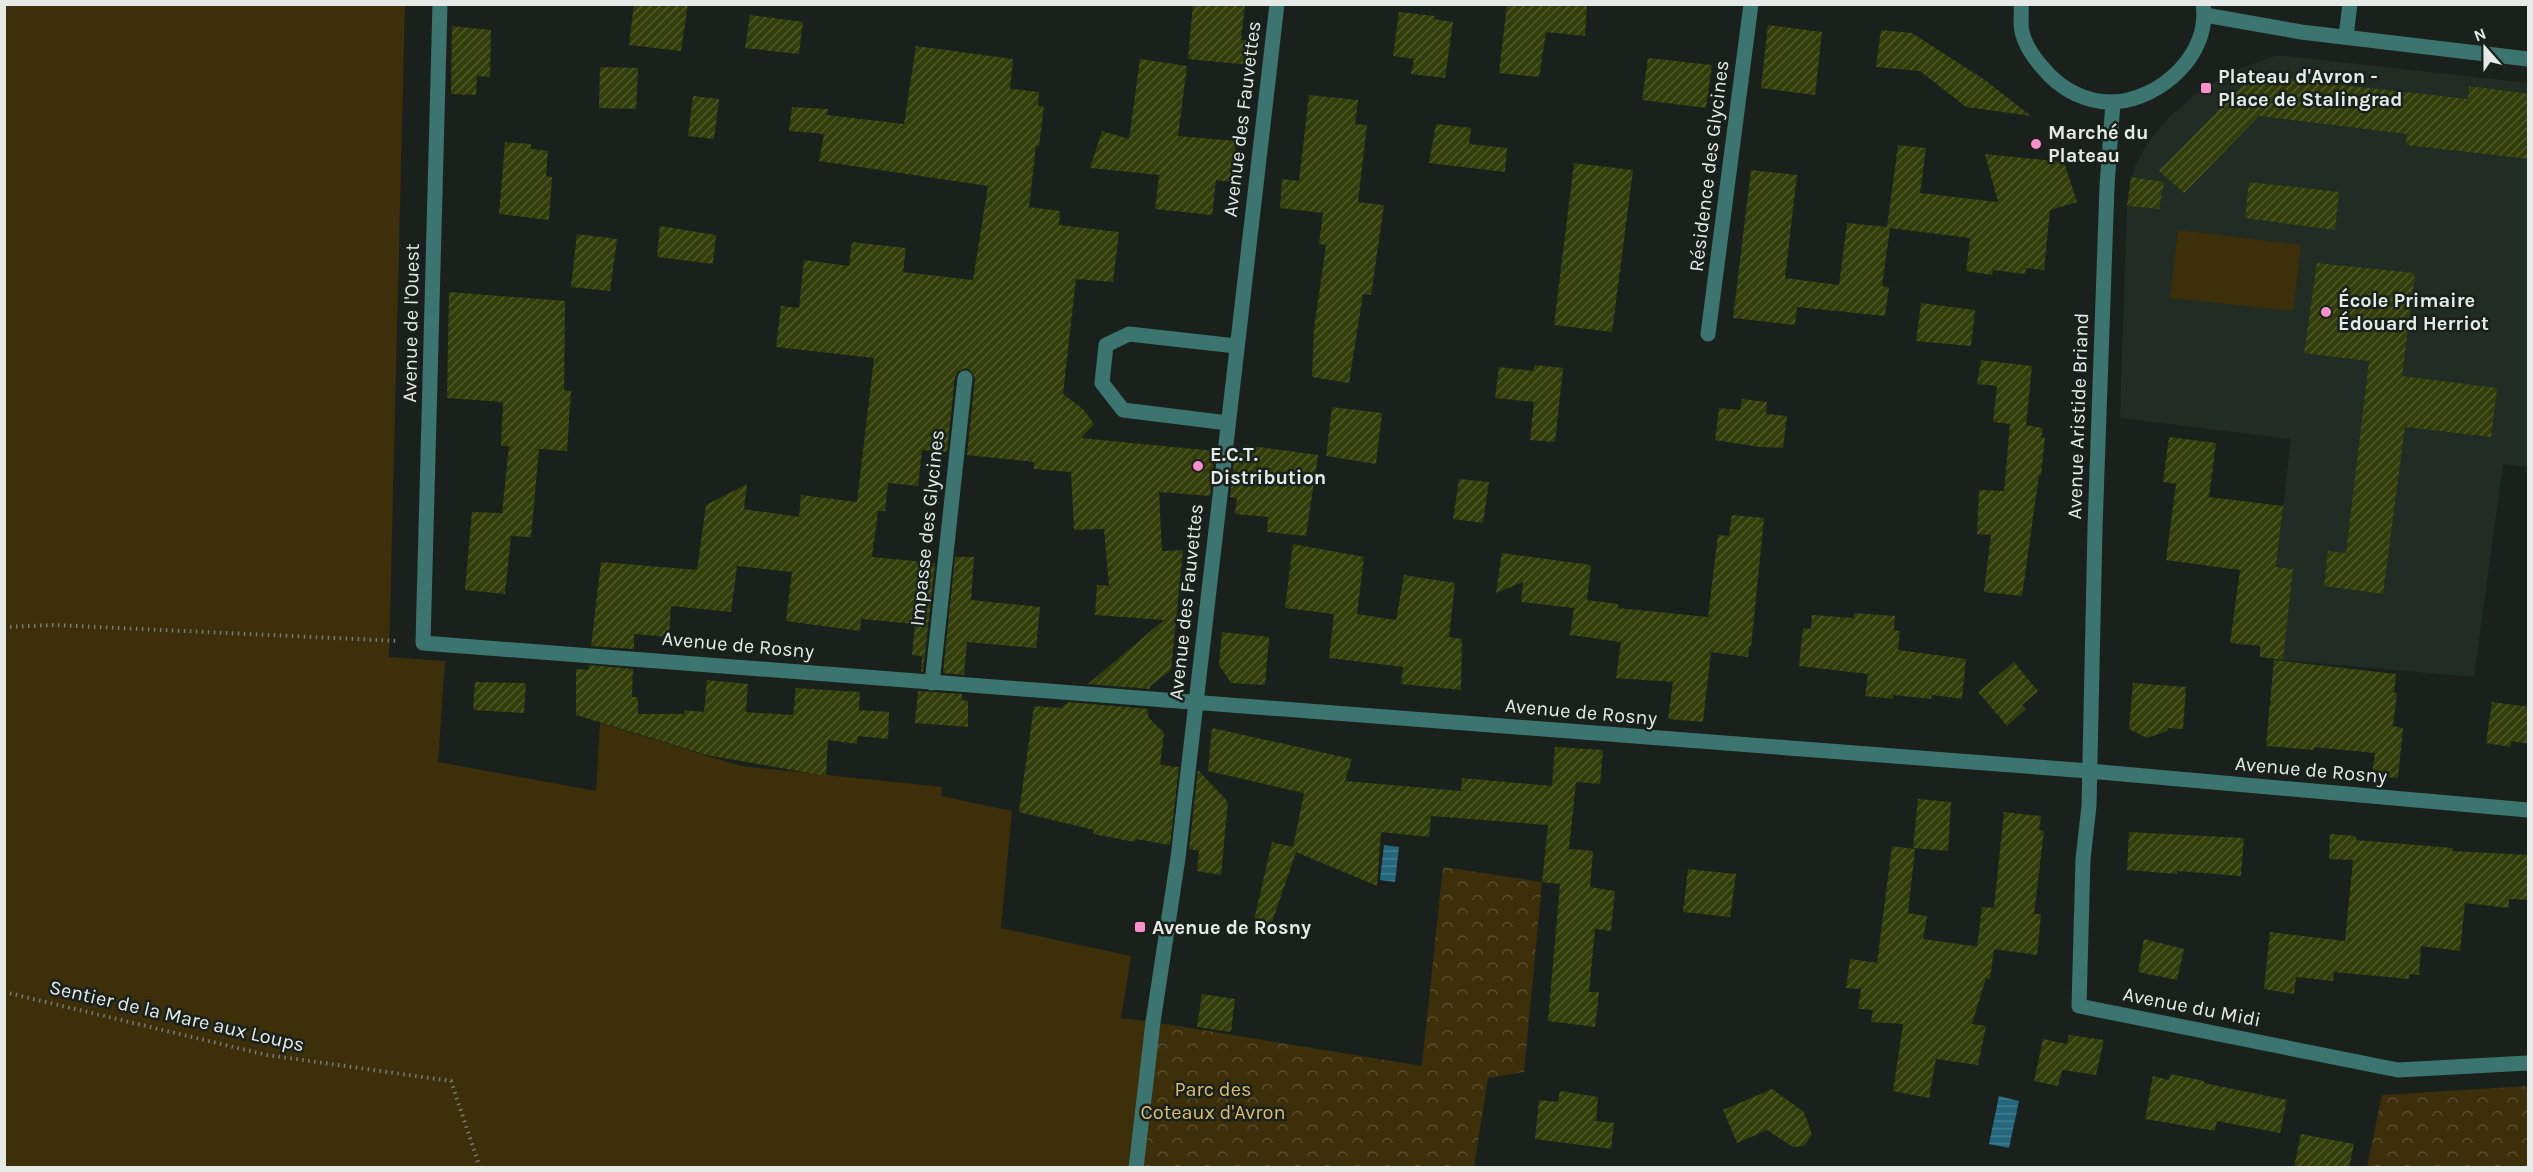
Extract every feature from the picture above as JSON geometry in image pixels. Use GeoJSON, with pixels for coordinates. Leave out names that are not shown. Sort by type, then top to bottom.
{"type":"FeatureCollection","features":[{"type":"Feature","properties":{"kind":"street","name":"Avenue de l'Ouest"},"geometry":{"type":"LineString","coordinates":[[423,643],[440,4]]}},
{"type":"Feature","properties":{"kind":"street","name":"Avenue des Fauvettes"},"geometry":{"type":"LineString","coordinates":[[1136,1167],[1178,858],[1276,4]]}},
{"type":"Feature","properties":{"kind":"street","name":"Résidence des Glycines"},"geometry":{"type":"LineString","coordinates":[[1708,333],[1751,4]]}},
{"type":"Feature","properties":{"kind":"street"},"geometry":{"type":"LineString","coordinates":[[2021,4],[2022,32],[2033,56],[2051,78],[2067,91],[2090,99],[2113,102],[2138,98],[2180,73],[2197,46],[2204,10],[2301,32],[2529,59]]}},
{"type":"Feature","properties":{"kind":"street"},"geometry":{"type":"LineString","coordinates":[[2346,36],[2350,4]]}},
{"type":"Feature","properties":{"kind":"street","name":"Avenue Aristide Briand"},"geometry":{"type":"LineString","coordinates":[[2089,771],[2107,186],[2113,102]]}},
{"type":"Feature","properties":{"kind":"street"},"geometry":{"type":"LineString","coordinates":[[1227,423],[1123,410],[1102,383],[1106,345],[1129,334],[1236,346]]}},
{"type":"Feature","properties":{"kind":"street","name":"Impasse des Glycines"},"geometry":{"type":"LineString","coordinates":[[932,683],[965,378]]}},
{"type":"Feature","properties":{"kind":"street","name":"Avenue de Rosny"},"geometry":{"type":"LineString","coordinates":[[423,643],[2089,771],[2529,810]]}},
{"type":"Feature","properties":{"kind":"street","name":"Avenue du Midi"},"geometry":{"type":"LineString","coordinates":[[2089,771],[2089,806],[2083,859],[2079,1006],[2398,1070],[2529,1063]]}},
{"type":"Feature","properties":{"kind":"path"},"geometry":{"type":"LineString","coordinates":[[4,627],[54,625],[423,643]]}},
{"type":"Feature","properties":{"kind":"path","name":"Sentier de la Mare aux Loups"},"geometry":{"type":"LineString","coordinates":[[4,992],[267,1055],[451,1082],[480,1167]]}},
{"type":"Feature","properties":{"kind":"shaded area","name":"École Primaire Édouard Herriot"},"geometry":{"type":"Polygon","coordinates":[[[2278,55],[2528,83],[2528,467],[2503,464],[2474,677],[2283,660],[2293,569],[2276,567],[2291,439],[2120,418],[2127,206],[2131,178],[2138,160],[2148,142],[2167,119],[2197,93],[2235,70],[2278,55]]]}},
{"type":"Feature","properties":{"kind":"green space"},"geometry":{"type":"Polygon","coordinates":[[[5,5],[405,5],[389,657],[445,661],[438,762],[596,791],[600,723],[741,766],[942,787],[941,796],[1012,811],[1001,928],[1131,956],[1121,1018],[1153,1022],[1136,1167],[5,1168],[5,5]]]}},
{"type":"Feature","properties":{"kind":"green space"},"geometry":{"type":"Polygon","coordinates":[[[2178,230],[2301,245],[2293,311],[2170,298],[2178,230]]]}},
{"type":"Feature","properties":{"kind":"green space","name":"Parc des Coteaux d'Avron"},"geometry":{"type":"Polygon","coordinates":[[[1443,867],[1542,882],[1524,1072],[1488,1078],[1474,1167],[1136,1168],[1153,1022],[1422,1066],[1443,867]]]}},
{"type":"Feature","properties":{"kind":"green space"},"geometry":{"type":"Polygon","coordinates":[[[2528,1086],[2528,1167],[2367,1167],[2382,1095],[2528,1086]]]}},
{"type":"Feature","properties":{"kind":"water"},"geometry":{"type":"Polygon","coordinates":[[[1384,845],[1399,847],[1395,882],[1380,880],[1384,845]]]}},
{"type":"Feature","properties":{"kind":"water"},"geometry":{"type":"Polygon","coordinates":[[[1999,1096],[2019,1101],[2009,1148],[1989,1144],[1999,1096]]]}},
{"type":"Feature","properties":{"kind":"building"},"geometry":{"type":"Polygon","coordinates":[[[634,4],[688,4],[681,51],[629,45],[634,4]]]}},
{"type":"Feature","properties":{"kind":"building"},"geometry":{"type":"Polygon","coordinates":[[[1193,4],[1245,4],[1241,40],[1253,41],[1250,65],[1188,59],[1193,4]]]}},
{"type":"Feature","properties":{"kind":"building"},"geometry":{"type":"Polygon","coordinates":[[[1507,4],[1587,4],[1585,36],[1546,32],[1539,77],[1499,73],[1507,4]]]}},
{"type":"Feature","properties":{"kind":"building"},"geometry":{"type":"Polygon","coordinates":[[[1399,12],[1435,16],[1434,19],[1453,22],[1445,78],[1411,74],[1414,59],[1393,56],[1399,12]]]}},
{"type":"Feature","properties":{"kind":"building"},"geometry":{"type":"Polygon","coordinates":[[[750,15],[803,22],[799,54],[745,48],[750,15]]]}},
{"type":"Feature","properties":{"kind":"building"},"geometry":{"type":"Polygon","coordinates":[[[1768,25],[1822,32],[1815,95],[1761,88],[1768,25]]]}},
{"type":"Feature","properties":{"kind":"building"},"geometry":{"type":"Polygon","coordinates":[[[452,26],[491,30],[490,77],[477,76],[476,95],[451,94],[452,26]]]}},
{"type":"Feature","properties":{"kind":"building"},"geometry":{"type":"Polygon","coordinates":[[[1881,30],[1912,33],[1985,80],[2031,116],[1966,107],[1920,71],[1876,67],[1881,30]]]}},
{"type":"Feature","properties":{"kind":"building"},"geometry":{"type":"Polygon","coordinates":[[[916,46],[1013,59],[1010,89],[1039,92],[1038,106],[1044,106],[1039,146],[1036,146],[1029,207],[1060,211],[1059,225],[1119,232],[1113,282],[1076,279],[1063,394],[1083,409],[1094,424],[1081,438],[1215,451],[1210,496],[1159,492],[1162,551],[1183,550],[1171,670],[1150,686],[1150,689],[1088,684],[1164,620],[1095,615],[1097,585],[1109,586],[1104,529],[1074,530],[1071,472],[1034,469],[1034,462],[967,455],[975,379],[971,371],[965,368],[955,377],[947,452],[922,450],[918,486],[888,483],[885,511],[878,511],[872,557],[935,563],[923,672],[921,671],[922,656],[912,655],[915,624],[861,619],[860,631],[786,621],[792,572],[737,566],[731,612],[671,606],[669,637],[634,634],[634,649],[591,646],[601,562],[697,570],[706,505],[747,484],[744,509],[799,517],[801,495],[857,502],[874,358],[776,347],[781,306],[799,308],[804,260],[849,266],[852,242],[906,248],[903,272],[973,280],[988,186],[819,161],[824,134],[789,131],[792,107],[828,109],[827,115],[904,124],[916,46]]]}},
{"type":"Feature","properties":{"kind":"building"},"geometry":{"type":"Polygon","coordinates":[[[1648,58],[1712,65],[1706,108],[1642,100],[1648,58]]]}},
{"type":"Feature","properties":{"kind":"building"},"geometry":{"type":"Polygon","coordinates":[[[1140,59],[1187,66],[1178,136],[1236,141],[1232,182],[1216,180],[1212,215],[1155,209],[1159,175],[1090,168],[1102,131],[1129,139],[1140,59]]]}},
{"type":"Feature","properties":{"kind":"building"},"geometry":{"type":"Polygon","coordinates":[[[600,67],[638,68],[636,109],[599,108],[600,67]]]}},
{"type":"Feature","properties":{"kind":"building"},"geometry":{"type":"Polygon","coordinates":[[[2253,75],[2468,99],[2469,86],[2529,94],[2529,159],[2406,145],[2407,134],[2259,116],[2184,193],[2159,171],[2253,75]]]}},
{"type":"Feature","properties":{"kind":"building"},"geometry":{"type":"Polygon","coordinates":[[[1309,95],[1358,100],[1355,124],[1367,125],[1358,202],[1384,205],[1371,295],[1363,294],[1349,383],[1312,377],[1314,329],[1326,245],[1319,244],[1323,213],[1280,208],[1282,179],[1299,181],[1309,95]]]}},
{"type":"Feature","properties":{"kind":"building"},"geometry":{"type":"Polygon","coordinates":[[[693,96],[719,99],[714,139],[688,136],[693,96]]]}},
{"type":"Feature","properties":{"kind":"building"},"geometry":{"type":"Polygon","coordinates":[[[1436,124],[1471,128],[1469,144],[1507,148],[1505,172],[1429,163],[1436,124]]]}},
{"type":"Feature","properties":{"kind":"building"},"geometry":{"type":"Polygon","coordinates":[[[505,142],[531,144],[531,149],[548,151],[546,176],[552,177],[549,220],[499,214],[505,142]]]}},
{"type":"Feature","properties":{"kind":"building"},"geometry":{"type":"Polygon","coordinates":[[[1898,145],[1926,148],[1920,193],[1998,202],[1985,154],[2064,162],[2077,202],[2050,210],[2044,270],[2026,268],[2025,274],[1993,270],[1992,275],[1966,271],[1970,238],[1890,228],[1882,286],[1889,287],[1885,316],[1797,307],[1795,325],[1733,318],[1751,170],[1797,175],[1785,278],[1839,285],[1847,223],[1887,227],[1898,145]]]}},
{"type":"Feature","properties":{"kind":"building"},"geometry":{"type":"Polygon","coordinates":[[[1574,163],[1633,170],[1612,332],[1554,325],[1574,163]]]}},
{"type":"Feature","properties":{"kind":"building"},"geometry":{"type":"Polygon","coordinates":[[[2131,177],[2164,182],[2159,209],[2127,206],[2131,177]]]}},
{"type":"Feature","properties":{"kind":"building"},"geometry":{"type":"Polygon","coordinates":[[[2249,182],[2339,192],[2335,230],[2245,218],[2249,182]]]}},
{"type":"Feature","properties":{"kind":"building"},"geometry":{"type":"Polygon","coordinates":[[[660,226],[716,235],[713,264],[657,257],[660,226]]]}},
{"type":"Feature","properties":{"kind":"building"},"geometry":{"type":"Polygon","coordinates":[[[577,234],[617,239],[610,291],[571,287],[577,234]]]}},
{"type":"Feature","properties":{"kind":"building"},"geometry":{"type":"Polygon","coordinates":[[[2317,263],[2415,273],[2402,376],[2497,388],[2491,437],[2405,427],[2383,594],[2324,586],[2328,551],[2346,553],[2369,361],[2304,353],[2317,263]]]}},
{"type":"Feature","properties":{"kind":"building"},"geometry":{"type":"Polygon","coordinates":[[[449,292],[565,301],[564,390],[571,391],[567,451],[539,449],[531,537],[511,536],[505,594],[465,590],[472,512],[502,513],[509,446],[501,446],[503,402],[447,398],[449,292]]]}},
{"type":"Feature","properties":{"kind":"building"},"geometry":{"type":"Polygon","coordinates":[[[1921,303],[1975,310],[1971,346],[1916,341],[1921,303]]]}},
{"type":"Feature","properties":{"kind":"building"},"geometry":{"type":"Polygon","coordinates":[[[1981,360],[2032,366],[2026,425],[2043,428],[2041,437],[2045,438],[2022,596],[1984,592],[1991,535],[1977,534],[1979,490],[2004,491],[2010,424],[1993,422],[1997,386],[1977,384],[1981,360]]]}},
{"type":"Feature","properties":{"kind":"building"},"geometry":{"type":"Polygon","coordinates":[[[1535,365],[1563,368],[1555,442],[1530,440],[1534,402],[1495,398],[1499,367],[1533,371],[1535,365]]]}},
{"type":"Feature","properties":{"kind":"building"},"geometry":{"type":"Polygon","coordinates":[[[1742,399],[1767,402],[1766,414],[1787,416],[1783,448],[1715,440],[1719,408],[1740,410],[1742,399]]]}},
{"type":"Feature","properties":{"kind":"building"},"geometry":{"type":"Polygon","coordinates":[[[1332,407],[1382,413],[1376,464],[1326,456],[1332,407]]]}},
{"type":"Feature","properties":{"kind":"building"},"geometry":{"type":"Polygon","coordinates":[[[2169,437],[2216,443],[2209,497],[2283,506],[2276,567],[2293,569],[2283,660],[2260,657],[2260,646],[2230,643],[2240,570],[2166,560],[2176,484],[2163,482],[2169,437]]]}},
{"type":"Feature","properties":{"kind":"building"},"geometry":{"type":"Polygon","coordinates":[[[1244,445],[1318,455],[1306,536],[1267,532],[1268,517],[1235,514],[1237,498],[1230,497],[1235,452],[1243,453],[1244,445]]]}},
{"type":"Feature","properties":{"kind":"building"},"geometry":{"type":"Polygon","coordinates":[[[1459,479],[1489,482],[1483,523],[1453,519],[1459,479]]]}},
{"type":"Feature","properties":{"kind":"building"},"geometry":{"type":"Polygon","coordinates":[[[1732,515],[1764,518],[1751,647],[1749,647],[1748,657],[1711,652],[1703,722],[1668,719],[1673,682],[1616,678],[1621,642],[1570,635],[1574,608],[1521,602],[1523,582],[1496,593],[1502,553],[1591,565],[1587,600],[1618,604],[1618,608],[1708,617],[1718,535],[1729,536],[1732,515]]]}},
{"type":"Feature","properties":{"kind":"building"},"geometry":{"type":"Polygon","coordinates":[[[1293,544],[1364,557],[1357,614],[1396,620],[1404,575],[1455,583],[1449,637],[1462,639],[1461,690],[1401,684],[1403,667],[1329,658],[1334,614],[1285,608],[1293,544]]]}},
{"type":"Feature","properties":{"kind":"building"},"geometry":{"type":"Polygon","coordinates":[[[955,557],[974,557],[971,600],[1040,607],[1036,648],[967,642],[964,675],[943,673],[955,557]]]}},
{"type":"Feature","properties":{"kind":"building"},"geometry":{"type":"Polygon","coordinates":[[[1854,613],[1895,616],[1894,630],[1900,631],[1898,650],[1966,659],[1962,699],[1932,695],[1931,699],[1893,695],[1893,699],[1865,696],[1868,674],[1799,666],[1803,628],[1811,629],[1812,615],[1854,618],[1854,613]]]}},
{"type":"Feature","properties":{"kind":"building"},"geometry":{"type":"Polygon","coordinates":[[[1222,632],[1269,637],[1265,685],[1231,683],[1219,665],[1222,632]]]}},
{"type":"Feature","properties":{"kind":"building"},"geometry":{"type":"Polygon","coordinates":[[[2274,660],[2396,674],[2394,693],[2397,693],[2393,726],[2403,728],[2398,778],[2372,776],[2375,753],[2314,747],[2314,750],[2266,746],[2274,660]]]}},
{"type":"Feature","properties":{"kind":"building"},"geometry":{"type":"Polygon","coordinates":[[[2014,662],[2038,691],[2022,705],[2026,709],[2007,726],[1978,692],[2014,662]]]}},
{"type":"Feature","properties":{"kind":"building"},"geometry":{"type":"Polygon","coordinates":[[[589,665],[633,669],[632,697],[638,697],[638,714],[684,714],[685,710],[704,712],[707,680],[748,684],[746,712],[793,715],[796,688],[860,692],[859,710],[889,712],[888,739],[858,736],[857,744],[828,740],[826,776],[707,755],[576,715],[576,669],[588,670],[589,665]]]}},
{"type":"Feature","properties":{"kind":"building"},"geometry":{"type":"Polygon","coordinates":[[[475,682],[526,683],[524,713],[473,710],[475,682]]]}},
{"type":"Feature","properties":{"kind":"building"},"geometry":{"type":"Polygon","coordinates":[[[2133,683],[2186,687],[2183,729],[2168,728],[2167,731],[2147,738],[2129,729],[2133,683]]]}},
{"type":"Feature","properties":{"kind":"building"},"geometry":{"type":"Polygon","coordinates":[[[918,691],[962,694],[962,700],[968,701],[968,727],[915,723],[918,691]]]}},
{"type":"Feature","properties":{"kind":"building"},"geometry":{"type":"Polygon","coordinates":[[[1068,702],[1148,709],[1148,717],[1164,733],[1160,765],[1179,767],[1170,845],[1136,839],[1135,842],[1093,834],[1094,830],[1019,812],[1034,706],[1061,708],[1068,702]]]}},
{"type":"Feature","properties":{"kind":"building"},"geometry":{"type":"Polygon","coordinates":[[[2492,702],[2529,707],[2529,744],[2512,741],[2510,747],[2486,743],[2492,702]]]}},
{"type":"Feature","properties":{"kind":"building"},"geometry":{"type":"Polygon","coordinates":[[[1212,728],[1352,759],[1345,781],[1461,791],[1462,778],[1552,786],[1555,747],[1603,750],[1600,784],[1576,782],[1569,849],[1593,851],[1590,887],[1615,891],[1611,931],[1595,929],[1589,992],[1599,992],[1595,1027],[1548,1021],[1560,884],[1542,882],[1548,825],[1431,816],[1429,837],[1381,832],[1377,886],[1296,852],[1271,925],[1254,920],[1272,842],[1293,847],[1304,793],[1208,771],[1212,728]]]}},
{"type":"Feature","properties":{"kind":"building"},"geometry":{"type":"Polygon","coordinates":[[[1198,770],[1228,802],[1221,875],[1197,871],[1199,851],[1189,849],[1198,770]]]}},
{"type":"Feature","properties":{"kind":"building"},"geometry":{"type":"Polygon","coordinates":[[[1918,799],[1951,802],[1948,851],[1913,848],[1918,799]]]}},
{"type":"Feature","properties":{"kind":"building"},"geometry":{"type":"Polygon","coordinates":[[[2004,812],[2041,816],[2039,830],[2044,831],[2034,914],[2041,914],[2037,955],[1977,947],[1982,907],[1994,908],[2004,812]]]}},
{"type":"Feature","properties":{"kind":"building"},"geometry":{"type":"Polygon","coordinates":[[[2129,832],[2244,838],[2241,876],[2127,870],[2129,832]]]}},
{"type":"Feature","properties":{"kind":"building"},"geometry":{"type":"Polygon","coordinates":[[[2330,834],[2356,836],[2356,840],[2453,848],[2452,851],[2529,855],[2529,900],[2509,899],[2509,908],[2465,903],[2460,951],[2421,946],[2419,975],[2409,974],[2409,979],[2334,972],[2333,981],[2296,977],[2294,994],[2264,989],[2270,932],[2345,941],[2353,860],[2329,859],[2330,834]]]}},
{"type":"Feature","properties":{"kind":"building"},"geometry":{"type":"Polygon","coordinates":[[[1892,846],[1915,849],[1908,913],[1927,916],[1923,939],[1994,949],[1990,979],[1986,978],[1972,1024],[1986,1026],[1978,1065],[1936,1059],[1929,1098],[1893,1091],[1903,1024],[1871,1022],[1873,1010],[1858,1009],[1861,989],[1846,988],[1850,959],[1877,963],[1892,846]]]}},
{"type":"Feature","properties":{"kind":"building"},"geometry":{"type":"Polygon","coordinates":[[[1688,869],[1736,874],[1730,917],[1683,912],[1688,869]]]}},
{"type":"Feature","properties":{"kind":"building"},"geometry":{"type":"Polygon","coordinates":[[[2144,939],[2184,949],[2177,980],[2138,972],[2144,939]]]}},
{"type":"Feature","properties":{"kind":"building"},"geometry":{"type":"Polygon","coordinates":[[[1202,994],[1235,999],[1231,1032],[1197,1027],[1202,994]]]}},
{"type":"Feature","properties":{"kind":"building"},"geometry":{"type":"Polygon","coordinates":[[[2069,1035],[2104,1040],[2096,1075],[2062,1070],[2058,1086],[2034,1081],[2043,1039],[2067,1044],[2069,1035]]]}},
{"type":"Feature","properties":{"kind":"building"},"geometry":{"type":"Polygon","coordinates":[[[2171,1074],[2287,1100],[2280,1133],[2217,1121],[2215,1131],[2145,1119],[2153,1076],[2169,1080],[2171,1074]]]}},
{"type":"Feature","properties":{"kind":"building"},"geometry":{"type":"Polygon","coordinates":[[[1772,1089],[1804,1112],[1812,1135],[1804,1146],[1793,1147],[1767,1130],[1737,1143],[1723,1110],[1772,1089]]]}},
{"type":"Feature","properties":{"kind":"building"},"geometry":{"type":"Polygon","coordinates":[[[1560,1091],[1598,1097],[1596,1121],[1614,1123],[1611,1149],[1535,1139],[1539,1100],[1558,1102],[1560,1091]]]}},
{"type":"Feature","properties":{"kind":"building"},"geometry":{"type":"Polygon","coordinates":[[[2301,1134],[2354,1144],[2349,1167],[2294,1167],[2301,1134]]]}},
{"type":"Feature","properties":{"kind":"place","name":"Plateau d'Avron - Place de Stalingrad"},"geometry":{"type":"Point","coordinates":[2206,88]}},
{"type":"Feature","properties":{"kind":"place","name":"Marché du Plateau"},"geometry":{"type":"Point","coordinates":[2036,144]}},
{"type":"Feature","properties":{"kind":"place","name":"École Primaire Édouard Herriot"},"geometry":{"type":"Point","coordinates":[2326,312]}},
{"type":"Feature","properties":{"kind":"place","name":"E.C.T. Distribution"},"geometry":{"type":"Point","coordinates":[1198,466]}},
{"type":"Feature","properties":{"kind":"place","name":"Avenue de Rosny"},"geometry":{"type":"Point","coordinates":[1140,927]}}]}
